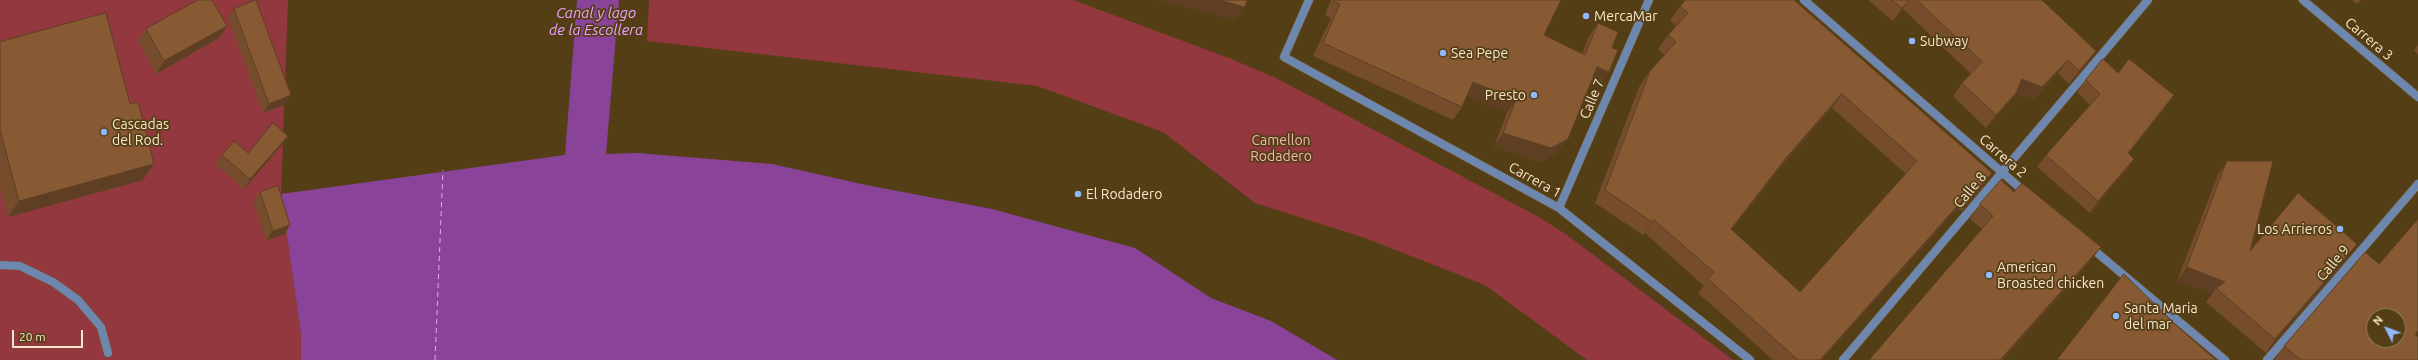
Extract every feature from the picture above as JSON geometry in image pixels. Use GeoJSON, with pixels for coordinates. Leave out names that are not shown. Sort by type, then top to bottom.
{"type":"FeatureCollection","features":[{"type":"Feature","properties":{"kind":"street","name":"Carrera 1"},"geometry":{"type":"LineString","coordinates":[[1308,0],[1284,57],[1559,208],[1750,360]]}},
{"type":"Feature","properties":{"kind":"street","name":"Calle 7"},"geometry":{"type":"LineString","coordinates":[[1559,208],[1649,0]]}},
{"type":"Feature","properties":{"kind":"street","name":"Carrera 2"},"geometry":{"type":"LineString","coordinates":[[1804,0],[2032,198]]}},
{"type":"Feature","properties":{"kind":"street","name":"Calle 8"},"geometry":{"type":"LineString","coordinates":[[1843,360],[2148,0]]}},
{"type":"Feature","properties":{"kind":"street","name":"Carrera 3"},"geometry":{"type":"LineString","coordinates":[[2303,0],[2418,97]]}},
{"type":"Feature","properties":{"kind":"street","name":"Calle 9"},"geometry":{"type":"LineString","coordinates":[[2268,360],[2418,184]]}},
{"type":"Feature","properties":{"kind":"street"},"geometry":{"type":"LineString","coordinates":[[2080,238],[2225,360]]}},
{"type":"Feature","properties":{"kind":"street"},"geometry":{"type":"LineString","coordinates":[[0,265],[20,266],[53,282],[78,300],[101,327],[108,353]]}},
{"type":"Feature","properties":{"kind":"green space"},"geometry":{"type":"Polygon","coordinates":[[[0,0],[288,0],[281,194],[301,334],[301,360],[0,360],[0,0]]]}},
{"type":"Feature","properties":{"kind":"green space","name":"Camellon Rodadero"},"geometry":{"type":"Polygon","coordinates":[[[649,0],[1073,0],[1229,58],[1276,78],[1539,217],[1567,235],[1733,360],[1587,360],[1485,285],[1365,238],[1255,203],[1163,132],[1037,86],[647,41],[649,0]]]}},
{"type":"Feature","properties":{"kind":"water","name":"Canal y lago de la Escollera"},"geometry":{"type":"Polygon","coordinates":[[[577,0],[619,0],[606,154],[637,153],[772,164],[866,185],[992,209],[1135,248],[1211,298],[1271,321],[1337,360],[301,360],[301,334],[281,194],[565,155],[577,0]]]}},
{"type":"Feature","properties":{"kind":"building"},"geometry":{"type":"Polygon","coordinates":[[[198,0],[212,0],[227,26],[164,61],[146,29],[198,0]]]}},
{"type":"Feature","properties":{"kind":"building"},"geometry":{"type":"Polygon","coordinates":[[[256,0],[291,95],[269,104],[234,9],[256,0]]]}},
{"type":"Feature","properties":{"kind":"building"},"geometry":{"type":"Polygon","coordinates":[[[1220,0],[1247,0],[1245,7],[1220,0]]]}},
{"type":"Feature","properties":{"kind":"building"},"geometry":{"type":"Polygon","coordinates":[[[1335,0],[1561,0],[1544,35],[1585,55],[1598,23],[1618,32],[1612,48],[1618,50],[1609,72],[1597,67],[1568,139],[1551,148],[1503,133],[1516,100],[1473,82],[1462,107],[1323,43],[1340,4],[1334,2],[1335,0]]]}},
{"type":"Feature","properties":{"kind":"building"},"geometry":{"type":"Polygon","coordinates":[[[1686,0],[1794,0],[1992,173],[1971,197],[1968,194],[1820,360],[1798,360],[1708,279],[1714,272],[1654,220],[1652,222],[1605,190],[1650,71],[1676,42],[1668,35],[1688,13],[1680,6],[1686,0]],[[1842,94],[1786,158],[1731,229],[1800,292],[1917,161],[1842,94]]]}},
{"type":"Feature","properties":{"kind":"building"},"geometry":{"type":"Polygon","coordinates":[[[1892,0],[1909,0],[1902,8],[1892,0]]]}},
{"type":"Feature","properties":{"kind":"building"},"geometry":{"type":"Polygon","coordinates":[[[1917,0],[2042,0],[2096,51],[2079,71],[2068,60],[2042,87],[2022,79],[2016,93],[1996,115],[1962,83],[1982,62],[1917,0]]]}},
{"type":"Feature","properties":{"kind":"building","name":"Cascadas del Rod."},"geometry":{"type":"Polygon","coordinates":[[[106,13],[130,104],[138,102],[154,164],[19,201],[0,130],[0,42],[106,13]]]}},
{"type":"Feature","properties":{"kind":"building"},"geometry":{"type":"Polygon","coordinates":[[[2103,59],[2118,73],[2129,59],[2174,95],[2128,153],[2134,159],[2098,201],[2046,155],[2100,94],[2086,80],[2103,59]]]}},
{"type":"Feature","properties":{"kind":"building"},"geometry":{"type":"Polygon","coordinates":[[[273,123],[288,136],[250,179],[222,155],[234,141],[248,153],[273,123]]]}},
{"type":"Feature","properties":{"kind":"building"},"geometry":{"type":"Polygon","coordinates":[[[2227,161],[2273,161],[2250,251],[2298,193],[2357,244],[2275,339],[2216,288],[2225,282],[2187,267],[2227,161]]]}},
{"type":"Feature","properties":{"kind":"building"},"geometry":{"type":"Polygon","coordinates":[[[2001,180],[2014,192],[2022,183],[2101,247],[2000,360],[1869,360],[1993,216],[1980,204],[2001,180]]]}},
{"type":"Feature","properties":{"kind":"building"},"geometry":{"type":"Polygon","coordinates":[[[278,186],[290,225],[273,231],[260,192],[278,186]]]}},
{"type":"Feature","properties":{"kind":"building"},"geometry":{"type":"Polygon","coordinates":[[[2418,219],[2418,331],[2415,334],[2418,337],[2418,360],[2301,360],[2284,346],[2365,252],[2379,264],[2418,219]]]}},
{"type":"Feature","properties":{"kind":"building","name":"Santa Maria del mar"},"geometry":{"type":"Polygon","coordinates":[[[2124,274],[2178,327],[2216,360],[2057,360],[2124,274]]]}},
{"type":"Feature","properties":{"kind":"ferry route"},"geometry":{"type":"LineString","coordinates":[[435,360],[443,170]]}},
{"type":"Feature","properties":{"kind":"place","name":"MercaMar"},"geometry":{"type":"Point","coordinates":[1586,16]}},
{"type":"Feature","properties":{"kind":"place","name":"Subway"},"geometry":{"type":"Point","coordinates":[1912,41]}},
{"type":"Feature","properties":{"kind":"place","name":"Sea Pepe"},"geometry":{"type":"Point","coordinates":[1443,53]}},
{"type":"Feature","properties":{"kind":"place","name":"Presto"},"geometry":{"type":"Point","coordinates":[1534,95]}},
{"type":"Feature","properties":{"kind":"place","name":"Cascadas del Rod."},"geometry":{"type":"Point","coordinates":[104,132]}},
{"type":"Feature","properties":{"kind":"place","name":"El Rodadero"},"geometry":{"type":"Point","coordinates":[1078,194]}},
{"type":"Feature","properties":{"kind":"place","name":"Los Arrieros"},"geometry":{"type":"Point","coordinates":[2340,229]}},
{"type":"Feature","properties":{"kind":"place","name":"American Broasted chicken"},"geometry":{"type":"Point","coordinates":[1989,275]}},
{"type":"Feature","properties":{"kind":"place","name":"Santa Maria del mar"},"geometry":{"type":"Point","coordinates":[2116,316]}}]}
